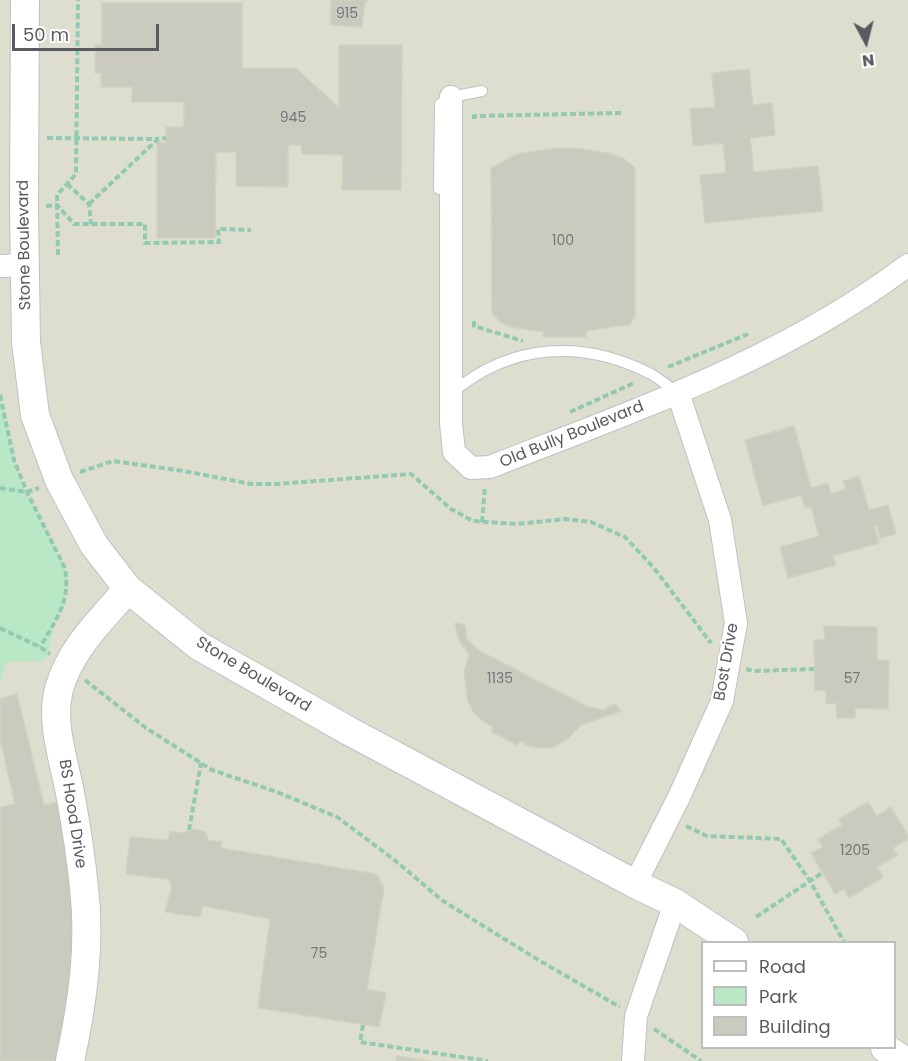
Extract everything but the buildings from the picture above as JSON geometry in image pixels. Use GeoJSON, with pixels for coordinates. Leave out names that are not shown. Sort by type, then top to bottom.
{"type":"FeatureCollection","features":[{"type":"Feature","properties":{"kind":"street","name":"Stone Boulevard"},"geometry":{"type":"LineString","coordinates":[[26,0],[24,208],[12,265],[26,342],[34,416],[58,480],[94,545],[128,589],[199,646],[349,731],[635,884],[675,903],[732,941]]}},
{"type":"Feature","properties":{"kind":"street","name":"Old Bully Boulevard"},"geometry":{"type":"LineString","coordinates":[[451,98],[450,394],[454,452],[471,468],[490,467],[678,393],[786,342],[877,289],[908,265]]}},
{"type":"Feature","properties":{"kind":"street","name":"Bost Drive"},"geometry":{"type":"LineString","coordinates":[[635,884],[722,701],[736,623],[720,520],[678,393]]}},
{"type":"Feature","properties":{"kind":"street","name":"BS Hood Drive"},"geometry":{"type":"LineString","coordinates":[[70,1061],[87,941],[85,891],[80,854],[57,724],[58,693],[66,666],[82,642],[128,589]]}},
{"type":"Feature","properties":{"kind":"street"},"geometry":{"type":"LineString","coordinates":[[633,1061],[636,1016],[675,903]]}},
{"type":"Feature","properties":{"kind":"street"},"geometry":{"type":"LineString","coordinates":[[888,1049],[905,1061]]}},
{"type":"Feature","properties":{"kind":"lane"},"geometry":{"type":"LineString","coordinates":[[439,189],[440,105],[451,98],[482,91]]}},
{"type":"Feature","properties":{"kind":"lane"},"geometry":{"type":"LineString","coordinates":[[450,394],[472,376],[493,365],[542,351],[577,351],[611,358],[652,375],[678,393]]}},
{"type":"Feature","properties":{"kind":"path"},"geometry":{"type":"LineString","coordinates":[[58,255],[57,195],[76,174],[78,0]]}},
{"type":"Feature","properties":{"kind":"path"},"geometry":{"type":"LineString","coordinates":[[474,128],[474,117],[621,113]]}},
{"type":"Feature","properties":{"kind":"path"},"geometry":{"type":"LineString","coordinates":[[24,137],[166,138]]}},
{"type":"Feature","properties":{"kind":"path"},"geometry":{"type":"LineString","coordinates":[[89,204],[158,139]]}},
{"type":"Feature","properties":{"kind":"path"},"geometry":{"type":"LineString","coordinates":[[67,184],[89,204],[91,224]]}},
{"type":"Feature","properties":{"kind":"path"},"geometry":{"type":"LineString","coordinates":[[24,208],[57,205]]}},
{"type":"Feature","properties":{"kind":"path"},"geometry":{"type":"LineString","coordinates":[[57,205],[74,224],[145,224],[145,243],[219,242],[218,229],[251,230]]}},
{"type":"Feature","properties":{"kind":"path"},"geometry":{"type":"LineString","coordinates":[[474,314],[474,326],[523,341],[532,341]]}},
{"type":"Feature","properties":{"kind":"path"},"geometry":{"type":"LineString","coordinates":[[0,395],[14,460],[27,492],[65,568],[68,582],[65,603],[40,647]]}},
{"type":"Feature","properties":{"kind":"path"},"geometry":{"type":"LineString","coordinates":[[0,488],[27,492],[113,461],[184,471],[251,484],[411,474],[451,509],[473,521],[517,524],[566,519],[591,522],[625,537],[640,552],[728,665],[754,671],[814,669]]}},
{"type":"Feature","properties":{"kind":"path"},"geometry":{"type":"LineString","coordinates":[[0,628],[40,647],[146,728],[212,770],[277,792],[337,817],[392,858],[443,901],[540,962],[636,1016],[701,1061]]}},
{"type":"Feature","properties":{"kind":"path"},"geometry":{"type":"LineString","coordinates":[[189,830],[201,763]]}},
{"type":"Feature","properties":{"kind":"path"},"geometry":{"type":"LineString","coordinates":[[669,816],[707,836],[781,839],[810,881],[843,941]]}},
{"type":"Feature","properties":{"kind":"path"},"geometry":{"type":"LineString","coordinates":[[756,917],[822,873]]}},
{"type":"Feature","properties":{"kind":"path"},"geometry":{"type":"LineString","coordinates":[[363,1025],[360,1042],[488,1061]]}},
{"type":"Feature","properties":{"kind":"shaded area"},"geometry":{"type":"Polygon","coordinates":[[[0,0],[908,0],[908,1061],[0,1061],[0,0]]]}},
{"type":"Feature","properties":{"kind":"green space"},"geometry":{"type":"Polygon","coordinates":[[[0,395],[14,461],[65,568],[68,582],[65,602],[55,622],[44,661],[7,661],[0,685],[0,395]]]}}]}
